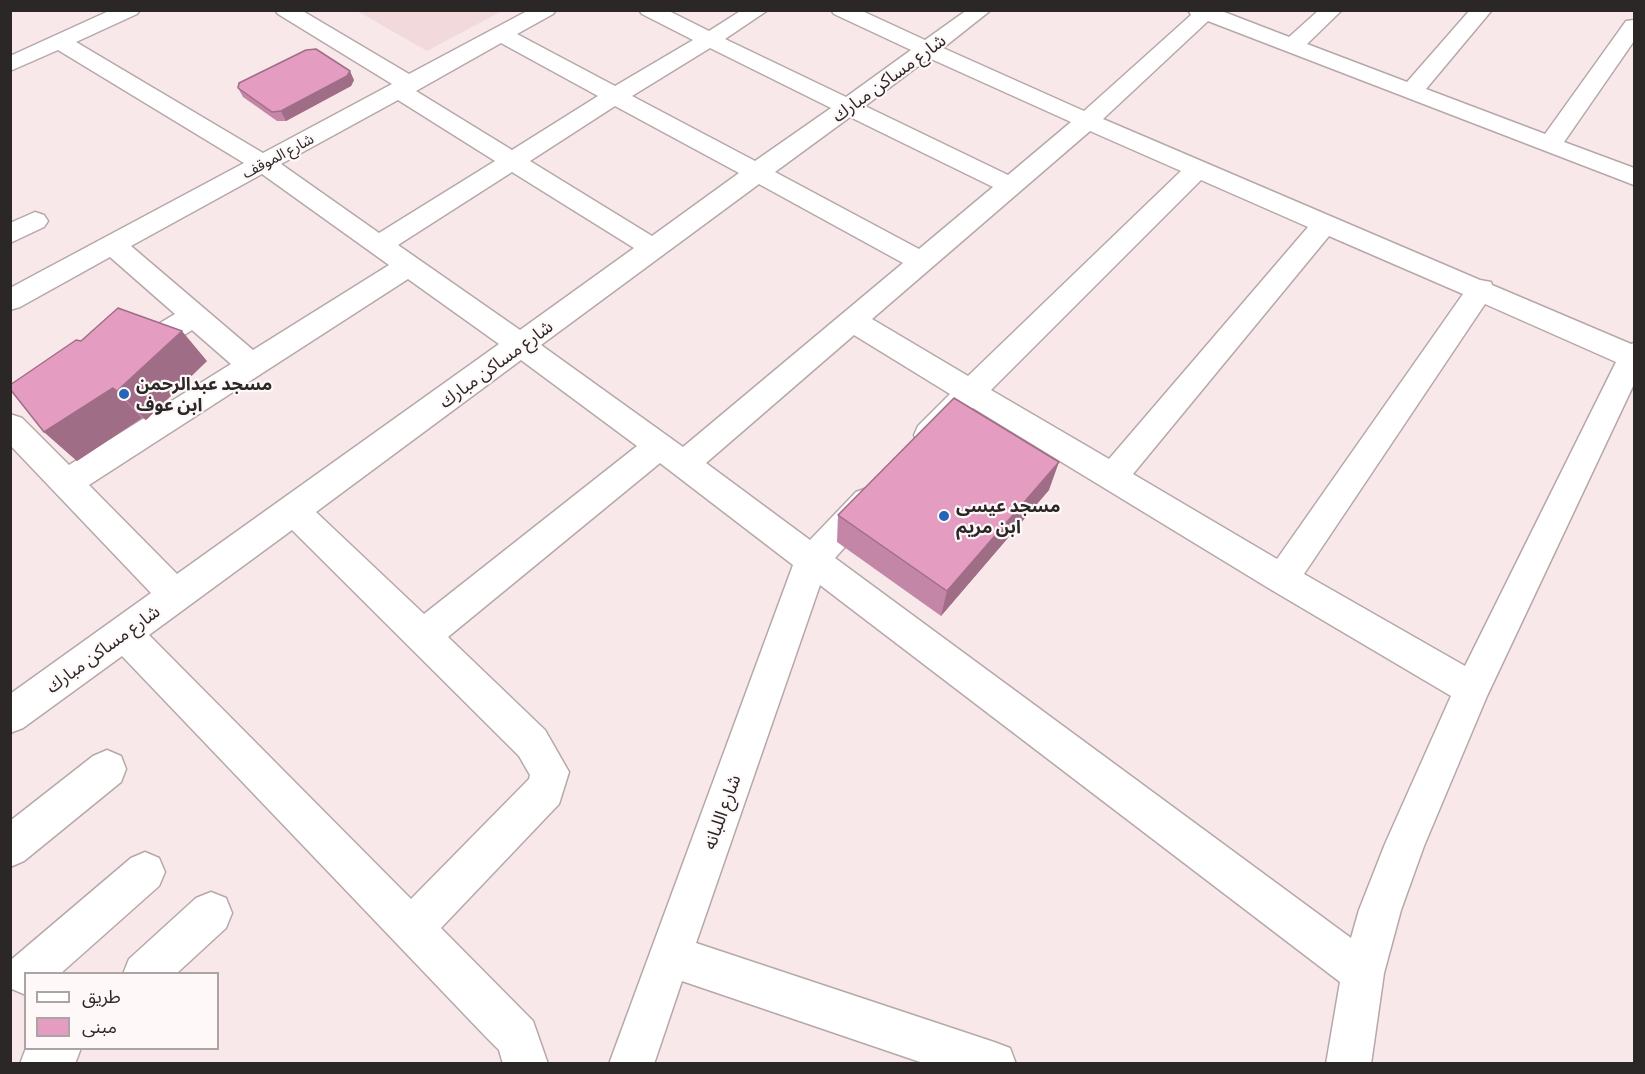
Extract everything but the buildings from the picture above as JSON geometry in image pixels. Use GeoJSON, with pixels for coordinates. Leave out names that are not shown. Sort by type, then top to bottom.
{"type":"FeatureCollection","features":[{"type":"Feature","properties":{"kind":"street"},"geometry":{"type":"LineString","coordinates":[[10,64],[130,10]]}},
{"type":"Feature","properties":{"kind":"street"},"geometry":{"type":"LineString","coordinates":[[285,10],[405,88],[510,162],[654,249]]}},
{"type":"Feature","properties":{"kind":"street","name":"شارع الموقف"},"geometry":{"type":"LineString","coordinates":[[10,300],[546,10]]}},
{"type":"Feature","properties":{"kind":"street"},"geometry":{"type":"LineString","coordinates":[[650,10],[1011,186]]}},
{"type":"Feature","properties":{"kind":"street"},"geometry":{"type":"LineString","coordinates":[[379,245],[615,96],[758,10]]}},
{"type":"Feature","properties":{"kind":"street"},"geometry":{"type":"LineString","coordinates":[[841,10],[1088,121],[1634,355],[1472,689],[1406,843],[1380,910],[1363,973],[1348,1064]]}},
{"type":"Feature","properties":{"kind":"street","name":"شارع مساكن مبارك"},"geometry":{"type":"LineString","coordinates":[[10,716],[522,346],[981,10]]}},
{"type":"Feature","properties":{"kind":"street"},"geometry":{"type":"LineString","coordinates":[[1292,46],[1332,10]]}},
{"type":"Feature","properties":{"kind":"street"},"geometry":{"type":"LineString","coordinates":[[1411,92],[1482,10]]}},
{"type":"Feature","properties":{"kind":"street"},"geometry":{"type":"LineString","coordinates":[[422,637],[853,321],[1088,121],[1204,11],[1635,177]]}},
{"type":"Feature","properties":{"kind":"street"},"geometry":{"type":"LineString","coordinates":[[1550,145],[1635,26]]}},
{"type":"Feature","properties":{"kind":"street"},"geometry":{"type":"LineString","coordinates":[[502,35],[922,262]]}},
{"type":"Feature","properties":{"kind":"street"},"geometry":{"type":"LineString","coordinates":[[60,42],[264,164],[522,346],[1363,973]]}},
{"type":"Feature","properties":{"kind":"street"},"geometry":{"type":"LineString","coordinates":[[914,451],[969,393],[1198,168]]}},
{"type":"Feature","properties":{"kind":"street"},"geometry":{"type":"LineString","coordinates":[[10,234],[35,220]]}},
{"type":"Feature","properties":{"kind":"street"},"geometry":{"type":"LineString","coordinates":[[1112,477],[1326,223]]}},
{"type":"Feature","properties":{"kind":"street"},"geometry":{"type":"LineString","coordinates":[[113,244],[252,366]]}},
{"type":"Feature","properties":{"kind":"street"},"geometry":{"type":"LineString","coordinates":[[67,483],[408,266]]}},
{"type":"Feature","properties":{"kind":"street"},"geometry":{"type":"LineString","coordinates":[[1282,579],[1481,289]]}},
{"type":"Feature","properties":{"kind":"street"},"geometry":{"type":"LineString","coordinates":[[114,365],[195,315]]}},
{"type":"Feature","properties":{"kind":"street"},"geometry":{"type":"LineString","coordinates":[[853,321],[969,393],[1472,689]]}},
{"type":"Feature","properties":{"kind":"street"},"geometry":{"type":"LineString","coordinates":[[18,422],[67,483],[176,596]]}},
{"type":"Feature","properties":{"kind":"street"},"geometry":{"type":"LineString","coordinates":[[812,561],[883,485]]}},
{"type":"Feature","properties":{"kind":"street"},"geometry":{"type":"LineString","coordinates":[[294,511],[532,744],[550,772],[545,790],[412,928]]}},
{"type":"Feature","properties":{"kind":"street","name":"شارع اللبانه"},"geometry":{"type":"LineString","coordinates":[[631,1064],[812,561]]}},
{"type":"Feature","properties":{"kind":"street"},"geometry":{"type":"LineString","coordinates":[[124,634],[517,1037],[526,1064]]}},
{"type":"Feature","properties":{"kind":"street"},"geometry":{"type":"LineString","coordinates":[[10,847],[107,769]]}},
{"type":"Feature","properties":{"kind":"street"},"geometry":{"type":"LineString","coordinates":[[28,972],[144,872]]}},
{"type":"Feature","properties":{"kind":"street"},"geometry":{"type":"LineString","coordinates":[[146,972],[211,914]]}},
{"type":"Feature","properties":{"kind":"street"},"geometry":{"type":"LineString","coordinates":[[670,956],[994,1064]]}},
{"type":"Feature","properties":{"kind":"street"},"geometry":{"type":"LineString","coordinates":[[10,988],[24,976]]}},
{"type":"Feature","properties":{"kind":"street"},"geometry":{"type":"LineString","coordinates":[[42,1064],[57,1050]]}},
{"type":"Feature","properties":{"kind":"shaded area"},"geometry":{"type":"Polygon","coordinates":[[[357,11],[502,11],[427,51],[357,11]]]}},
{"type":"Feature","properties":{"kind":"place","name":"مسجد عبدالرحمن ابن عوف"},"geometry":{"type":"Point","coordinates":[124,394]}},
{"type":"Feature","properties":{"kind":"place","name":"مسجد عيسى ابن مريم"},"geometry":{"type":"Point","coordinates":[944,516]}}]}
